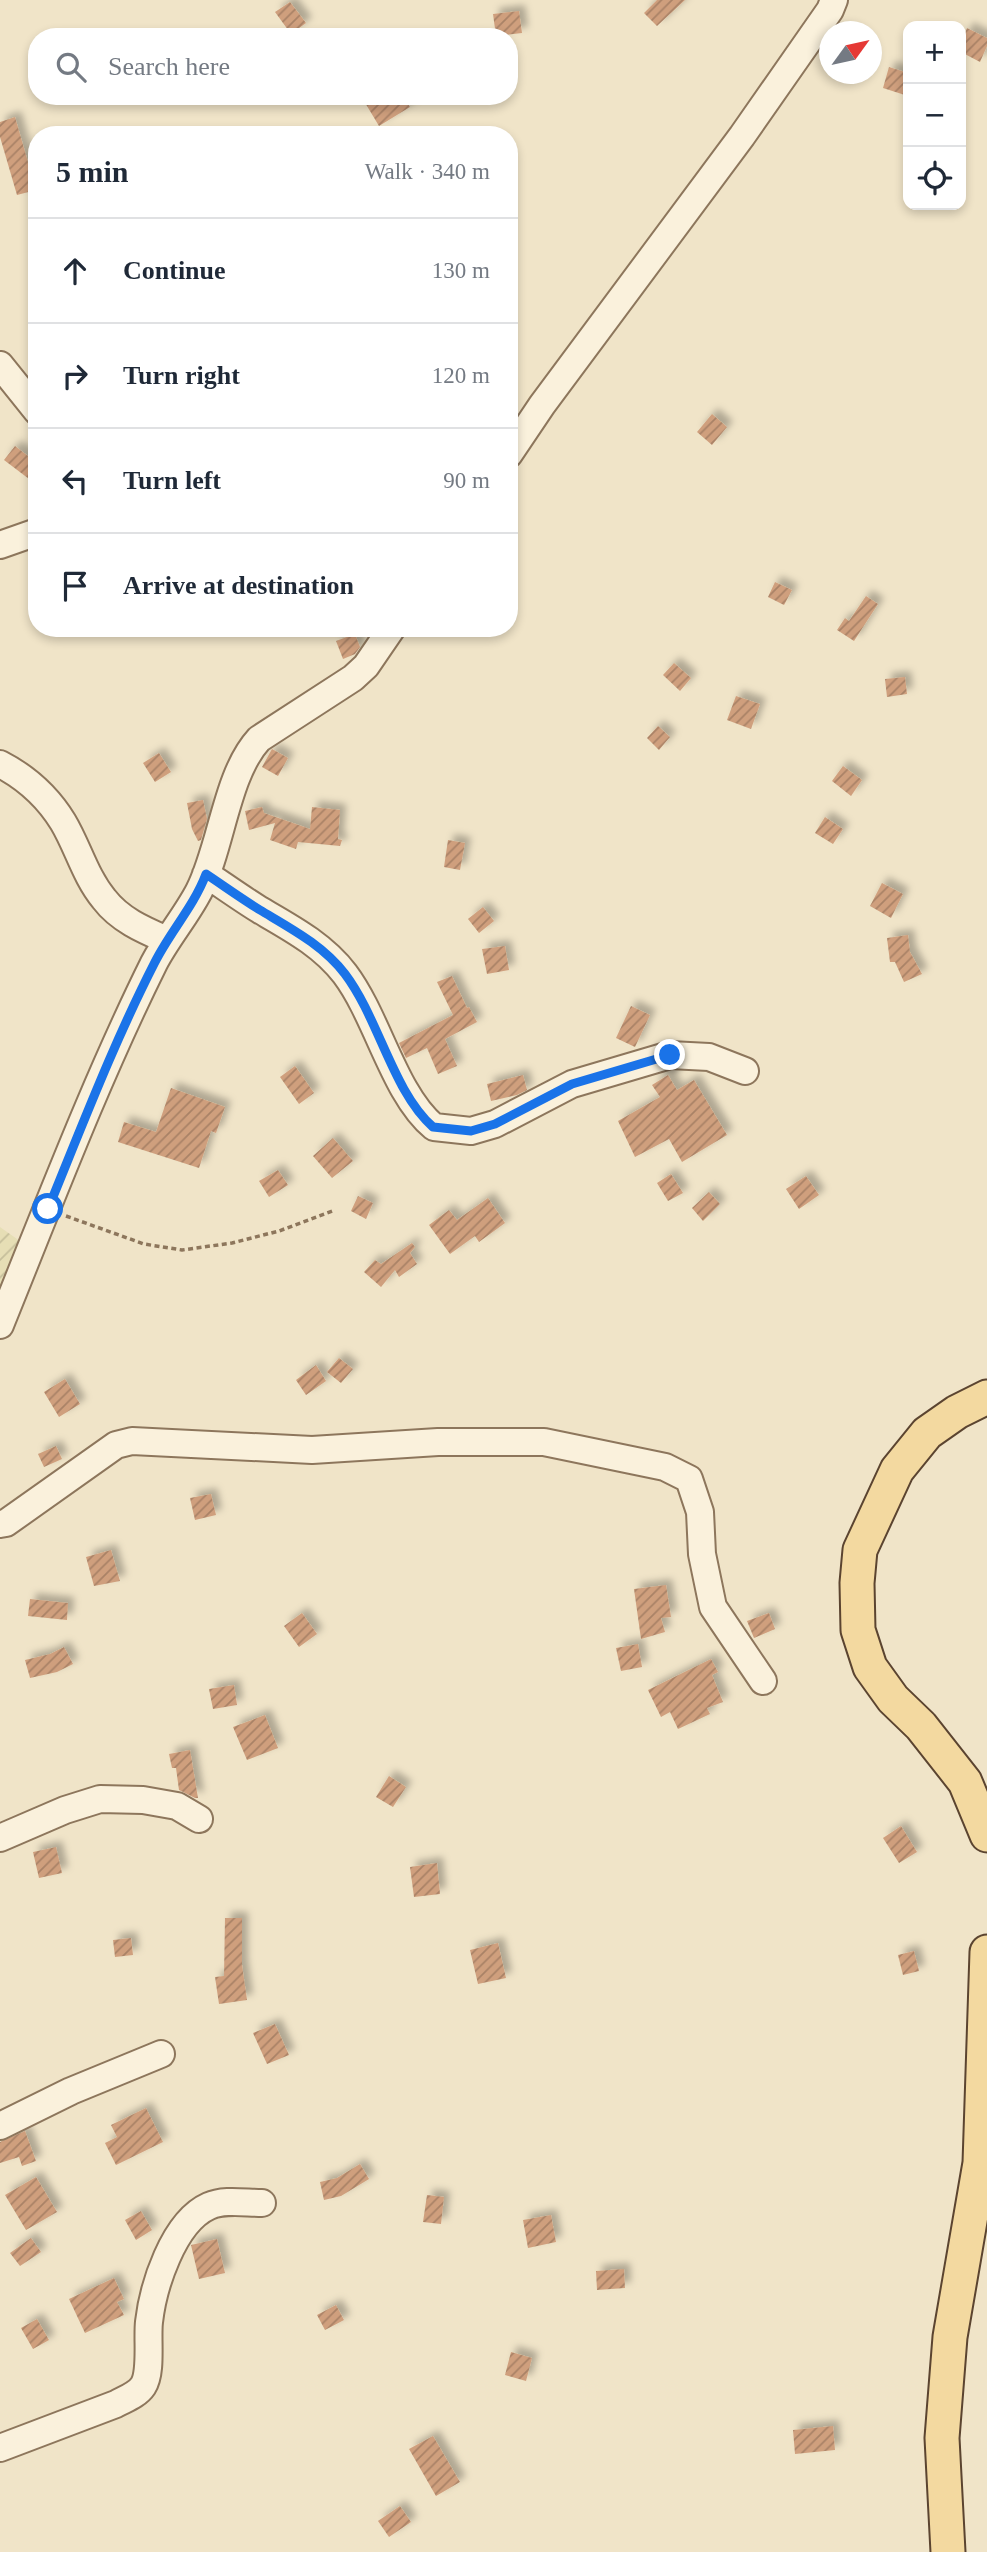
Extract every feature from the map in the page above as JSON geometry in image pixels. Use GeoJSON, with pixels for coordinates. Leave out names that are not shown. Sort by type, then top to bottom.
{"type":"FeatureCollection","features":[{"type":"Feature","properties":{"kind":"main road"},"geometry":{"type":"LineString","coordinates":[[987,1397],[957,1412],[927,1433],[897,1470],[860,1550],[857,1583],[859,1630],[870,1667],[893,1699],[922,1726],[965,1782],[987,1835]]}},
{"type":"Feature","properties":{"kind":"main road"},"geometry":{"type":"LineString","coordinates":[[948,2552],[942,2438],[950,2337],[980,2163],[987,1952]]}},
{"type":"Feature","properties":{"kind":"street"},"geometry":{"type":"LineString","coordinates":[[518,441],[743,136],[830,10],[834,0]]}},
{"type":"Feature","properties":{"kind":"street"},"geometry":{"type":"LineString","coordinates":[[0,365],[28,400]]}},
{"type":"Feature","properties":{"kind":"street"},"geometry":{"type":"LineString","coordinates":[[0,545],[28,536]]}},
{"type":"Feature","properties":{"kind":"street"},"geometry":{"type":"LineString","coordinates":[[0,1325],[89,1108],[155,962],[199,892],[216,850],[241,767],[250,750],[275,728],[352,678],[366,666],[386,637]]}},
{"type":"Feature","properties":{"kind":"street"},"geometry":{"type":"LineString","coordinates":[[0,764],[19,774],[44,794],[64,824],[79,859],[104,899],[122,917],[167,940]]}},
{"type":"Feature","properties":{"kind":"street"},"geometry":{"type":"LineString","coordinates":[[206,874],[297,930],[345,974],[371,1019],[415,1108],[433,1127],[471,1131],[495,1124],[572,1084],[670,1055],[709,1057],[745,1071]]}},
{"type":"Feature","properties":{"kind":"street"},"geometry":{"type":"LineString","coordinates":[[0,1524],[6,1523],[116,1445],[132,1441],[312,1450],[438,1442],[544,1441],[665,1467],[689,1479],[700,1512],[702,1554],[713,1607],[763,1681]]}},
{"type":"Feature","properties":{"kind":"street"},"geometry":{"type":"LineString","coordinates":[[0,1838],[65,1810],[100,1799],[142,1800],[177,1806],[199,1819]]}},
{"type":"Feature","properties":{"kind":"street"},"geometry":{"type":"LineString","coordinates":[[0,2126],[71,2091],[161,2054]]}},
{"type":"Feature","properties":{"kind":"street"},"geometry":{"type":"LineString","coordinates":[[0,2448],[134,2395],[143,2386],[147,2371],[149,2320],[160,2274],[170,2250],[198,2213],[210,2205],[227,2202],[262,2203]]}},
{"type":"Feature","properties":{"kind":"path"},"geometry":{"type":"LineString","coordinates":[[48,1209],[144,1244],[182,1250],[232,1243],[279,1231],[335,1210]]}},
{"type":"Feature","properties":{"kind":"shaded area"},"geometry":{"type":"Polygon","coordinates":[[[0,1227],[27,1246],[0,1313],[0,1227]]]}},
{"type":"Feature","properties":{"kind":"building"},"geometry":{"type":"Polygon","coordinates":[[[657,0],[685,0],[657,26],[644,13],[657,0]]]}},
{"type":"Feature","properties":{"kind":"building"},"geometry":{"type":"Polygon","coordinates":[[[290,2],[306,23],[299,28],[287,28],[275,12],[290,2]]]}},
{"type":"Feature","properties":{"kind":"building"},"geometry":{"type":"Polygon","coordinates":[[[519,11],[522,33],[518,33],[518,28],[495,28],[493,14],[519,11]]]}},
{"type":"Feature","properties":{"kind":"building"},"geometry":{"type":"Polygon","coordinates":[[[967,28],[987,38],[987,46],[980,62],[966,55],[967,28]]]}},
{"type":"Feature","properties":{"kind":"building"},"geometry":{"type":"Polygon","coordinates":[[[889,67],[903,71],[903,94],[883,88],[889,67]]]}},
{"type":"Feature","properties":{"kind":"building"},"geometry":{"type":"Polygon","coordinates":[[[366,105],[409,105],[410,107],[379,126],[366,105]]]}},
{"type":"Feature","properties":{"kind":"building"},"geometry":{"type":"Polygon","coordinates":[[[15,117],[28,162],[28,192],[17,195],[0,137],[0,122],[15,117]]]}},
{"type":"Feature","properties":{"kind":"building"},"geometry":{"type":"Polygon","coordinates":[[[712,414],[727,427],[712,445],[697,432],[712,414]]]}},
{"type":"Feature","properties":{"kind":"building"},"geometry":{"type":"Polygon","coordinates":[[[15,446],[28,456],[28,478],[4,460],[15,446]]]}},
{"type":"Feature","properties":{"kind":"building"},"geometry":{"type":"Polygon","coordinates":[[[775,582],[792,590],[784,605],[768,597],[775,582]]]}},
{"type":"Feature","properties":{"kind":"building"},"geometry":{"type":"Polygon","coordinates":[[[866,596],[878,604],[854,641],[837,630],[845,618],[849,621],[866,596]]]}},
{"type":"Feature","properties":{"kind":"building"},"geometry":{"type":"Polygon","coordinates":[[[356,637],[360,647],[355,654],[343,659],[336,641],[356,637]]]}},
{"type":"Feature","properties":{"kind":"building"},"geometry":{"type":"Polygon","coordinates":[[[674,663],[691,678],[680,691],[663,675],[674,663]]]}},
{"type":"Feature","properties":{"kind":"building"},"geometry":{"type":"Polygon","coordinates":[[[905,677],[907,694],[887,697],[885,679],[905,677]]]}},
{"type":"Feature","properties":{"kind":"building"},"geometry":{"type":"Polygon","coordinates":[[[736,696],[760,704],[751,729],[727,720],[736,696]]]}},
{"type":"Feature","properties":{"kind":"building"},"geometry":{"type":"Polygon","coordinates":[[[658,726],[670,737],[659,750],[647,738],[658,726]]]}},
{"type":"Feature","properties":{"kind":"building"},"geometry":{"type":"Polygon","coordinates":[[[272,749],[288,758],[278,776],[262,767],[272,749]]]}},
{"type":"Feature","properties":{"kind":"building"},"geometry":{"type":"Polygon","coordinates":[[[159,753],[171,772],[155,782],[143,763],[159,753]]]}},
{"type":"Feature","properties":{"kind":"building"},"geometry":{"type":"Polygon","coordinates":[[[843,766],[862,780],[851,796],[832,781],[843,766]]]}},
{"type":"Feature","properties":{"kind":"building"},"geometry":{"type":"Polygon","coordinates":[[[203,800],[207,819],[201,840],[198,841],[192,829],[187,803],[203,800]]]}},
{"type":"Feature","properties":{"kind":"building"},"geometry":{"type":"Polygon","coordinates":[[[262,807],[264,813],[310,829],[312,807],[340,810],[340,846],[298,842],[296,849],[270,840],[275,823],[249,830],[245,811],[262,807]]]}},
{"type":"Feature","properties":{"kind":"building"},"geometry":{"type":"Polygon","coordinates":[[[825,817],[843,829],[833,844],[815,833],[825,817]]]}},
{"type":"Feature","properties":{"kind":"building"},"geometry":{"type":"Polygon","coordinates":[[[448,840],[465,843],[460,870],[444,867],[448,840]]]}},
{"type":"Feature","properties":{"kind":"building"},"geometry":{"type":"Polygon","coordinates":[[[882,883],[903,894],[891,918],[870,906],[882,883]]]}},
{"type":"Feature","properties":{"kind":"building"},"geometry":{"type":"Polygon","coordinates":[[[483,907],[494,921],[479,933],[468,919],[483,907]]]}},
{"type":"Feature","properties":{"kind":"building"},"geometry":{"type":"Polygon","coordinates":[[[908,935],[910,952],[922,974],[904,982],[895,962],[890,962],[887,938],[908,935]]]}},
{"type":"Feature","properties":{"kind":"building"},"geometry":{"type":"Polygon","coordinates":[[[505,946],[509,970],[487,974],[482,949],[505,946]]]}},
{"type":"Feature","properties":{"kind":"building"},"geometry":{"type":"Polygon","coordinates":[[[452,976],[467,1008],[469,1007],[477,1022],[445,1039],[457,1066],[438,1074],[427,1048],[406,1058],[399,1043],[453,1015],[437,982],[452,976]]]}},
{"type":"Feature","properties":{"kind":"building"},"geometry":{"type":"Polygon","coordinates":[[[631,1006],[650,1015],[635,1047],[616,1038],[631,1006]]]}},
{"type":"Feature","properties":{"kind":"building"},"geometry":{"type":"Polygon","coordinates":[[[295,1066],[314,1093],[299,1104],[280,1077],[295,1066]]]}},
{"type":"Feature","properties":{"kind":"building"},"geometry":{"type":"Polygon","coordinates":[[[523,1075],[527,1090],[491,1101],[487,1084],[523,1075]]]}},
{"type":"Feature","properties":{"kind":"building"},"geometry":{"type":"Polygon","coordinates":[[[668,1075],[677,1090],[694,1080],[727,1135],[682,1162],[669,1139],[635,1157],[618,1121],[660,1097],[652,1085],[668,1075]]]}},
{"type":"Feature","properties":{"kind":"building"},"geometry":{"type":"Polygon","coordinates":[[[171,1088],[225,1107],[216,1133],[211,1131],[199,1168],[118,1142],[124,1122],[156,1132],[171,1088]]]}},
{"type":"Feature","properties":{"kind":"building"},"geometry":{"type":"Polygon","coordinates":[[[333,1138],[353,1161],[332,1178],[313,1156],[333,1138]]]}},
{"type":"Feature","properties":{"kind":"building"},"geometry":{"type":"Polygon","coordinates":[[[278,1170],[288,1185],[269,1197],[259,1181],[278,1170]]]}},
{"type":"Feature","properties":{"kind":"building"},"geometry":{"type":"Polygon","coordinates":[[[671,1174],[683,1193],[668,1201],[657,1183],[671,1174]]]}},
{"type":"Feature","properties":{"kind":"building"},"geometry":{"type":"Polygon","coordinates":[[[806,1176],[819,1195],[799,1209],[786,1189],[806,1176]]]}},
{"type":"Feature","properties":{"kind":"building"},"geometry":{"type":"Polygon","coordinates":[[[709,1192],[720,1204],[703,1221],[692,1208],[709,1192]]]}},
{"type":"Feature","properties":{"kind":"building"},"geometry":{"type":"Polygon","coordinates":[[[358,1196],[373,1203],[366,1219],[351,1211],[358,1196]]]}},
{"type":"Feature","properties":{"kind":"building"},"geometry":{"type":"Polygon","coordinates":[[[488,1198],[505,1223],[479,1242],[475,1236],[450,1254],[429,1225],[449,1210],[457,1220],[488,1198]]]}},
{"type":"Feature","properties":{"kind":"building"},"geometry":{"type":"Polygon","coordinates":[[[412,1243],[415,1247],[410,1253],[417,1264],[399,1277],[395,1270],[381,1287],[364,1272],[375,1260],[381,1264],[412,1243]]]}},
{"type":"Feature","properties":{"kind":"building"},"geometry":{"type":"Polygon","coordinates":[[[339,1358],[353,1369],[341,1383],[327,1372],[339,1358]]]}},
{"type":"Feature","properties":{"kind":"building"},"geometry":{"type":"Polygon","coordinates":[[[316,1365],[326,1381],[306,1395],[296,1380],[316,1365]]]}},
{"type":"Feature","properties":{"kind":"building"},"geometry":{"type":"Polygon","coordinates":[[[65,1379],[80,1404],[59,1417],[44,1392],[65,1379]]]}},
{"type":"Feature","properties":{"kind":"building"},"geometry":{"type":"Polygon","coordinates":[[[56,1446],[62,1459],[44,1467],[38,1454],[56,1446]]]}},
{"type":"Feature","properties":{"kind":"building"},"geometry":{"type":"Polygon","coordinates":[[[211,1494],[216,1515],[195,1520],[190,1498],[211,1494]]]}},
{"type":"Feature","properties":{"kind":"building"},"geometry":{"type":"Polygon","coordinates":[[[111,1550],[120,1581],[94,1586],[86,1557],[111,1550]]]}},
{"type":"Feature","properties":{"kind":"building"},"geometry":{"type":"Polygon","coordinates":[[[666,1585],[671,1617],[661,1618],[665,1632],[641,1639],[634,1589],[666,1585]]]}},
{"type":"Feature","properties":{"kind":"building"},"geometry":{"type":"Polygon","coordinates":[[[30,1599],[68,1603],[67,1620],[28,1616],[30,1599]]]}},
{"type":"Feature","properties":{"kind":"building"},"geometry":{"type":"Polygon","coordinates":[[[302,1613],[317,1634],[299,1647],[284,1626],[302,1613]]]}},
{"type":"Feature","properties":{"kind":"building"},"geometry":{"type":"Polygon","coordinates":[[[769,1613],[775,1629],[754,1638],[747,1621],[769,1613]]]}},
{"type":"Feature","properties":{"kind":"building"},"geometry":{"type":"Polygon","coordinates":[[[638,1644],[642,1667],[621,1671],[616,1648],[638,1644]]]}},
{"type":"Feature","properties":{"kind":"building"},"geometry":{"type":"Polygon","coordinates":[[[64,1647],[73,1664],[57,1672],[30,1678],[25,1660],[50,1654],[64,1647]]]}},
{"type":"Feature","properties":{"kind":"building"},"geometry":{"type":"Polygon","coordinates":[[[711,1659],[718,1672],[712,1675],[723,1702],[707,1708],[710,1714],[678,1729],[670,1712],[661,1717],[648,1690],[711,1659]]]}},
{"type":"Feature","properties":{"kind":"building"},"geometry":{"type":"Polygon","coordinates":[[[234,1685],[237,1705],[213,1709],[209,1689],[234,1685]]]}},
{"type":"Feature","properties":{"kind":"building"},"geometry":{"type":"Polygon","coordinates":[[[265,1715],[278,1748],[247,1760],[233,1727],[265,1715]]]}},
{"type":"Feature","properties":{"kind":"building"},"geometry":{"type":"Polygon","coordinates":[[[190,1750],[198,1798],[179,1790],[176,1768],[172,1768],[169,1754],[190,1750]]]}},
{"type":"Feature","properties":{"kind":"building"},"geometry":{"type":"Polygon","coordinates":[[[389,1776],[406,1787],[393,1807],[376,1797],[389,1776]]]}},
{"type":"Feature","properties":{"kind":"building"},"geometry":{"type":"Polygon","coordinates":[[[901,1826],[917,1852],[899,1863],[883,1838],[901,1826]]]}},
{"type":"Feature","properties":{"kind":"building"},"geometry":{"type":"Polygon","coordinates":[[[56,1847],[62,1873],[39,1878],[33,1852],[56,1847]]]}},
{"type":"Feature","properties":{"kind":"building"},"geometry":{"type":"Polygon","coordinates":[[[437,1863],[440,1894],[414,1897],[410,1867],[437,1863]]]}},
{"type":"Feature","properties":{"kind":"building"},"geometry":{"type":"Polygon","coordinates":[[[225,1918],[242,1918],[242,1965],[247,2000],[219,2004],[215,1977],[224,1976],[225,1918]]]}},
{"type":"Feature","properties":{"kind":"building"},"geometry":{"type":"Polygon","coordinates":[[[131,1938],[133,1955],[115,1957],[113,1940],[131,1938]]]}},
{"type":"Feature","properties":{"kind":"building"},"geometry":{"type":"Polygon","coordinates":[[[498,1943],[506,1978],[478,1984],[470,1950],[498,1943]]]}},
{"type":"Feature","properties":{"kind":"building"},"geometry":{"type":"Polygon","coordinates":[[[914,1951],[919,1971],[903,1975],[898,1955],[914,1951]]]}},
{"type":"Feature","properties":{"kind":"building"},"geometry":{"type":"Polygon","coordinates":[[[275,2024],[289,2055],[267,2064],[253,2033],[275,2024]]]}},
{"type":"Feature","properties":{"kind":"building"},"geometry":{"type":"Polygon","coordinates":[[[146,2108],[163,2142],[116,2165],[105,2143],[117,2137],[111,2125],[146,2108]]]}},
{"type":"Feature","properties":{"kind":"building"},"geometry":{"type":"Polygon","coordinates":[[[25,2131],[36,2161],[22,2166],[19,2157],[0,2163],[0,2142],[25,2131]]]}},
{"type":"Feature","properties":{"kind":"building"},"geometry":{"type":"Polygon","coordinates":[[[360,2164],[369,2179],[341,2196],[324,2200],[320,2182],[337,2178],[360,2164]]]}},
{"type":"Feature","properties":{"kind":"building"},"geometry":{"type":"Polygon","coordinates":[[[36,2177],[57,2212],[26,2230],[5,2195],[36,2177]]]}},
{"type":"Feature","properties":{"kind":"building"},"geometry":{"type":"Polygon","coordinates":[[[427,2195],[444,2197],[441,2224],[423,2222],[427,2195]]]}},
{"type":"Feature","properties":{"kind":"building"},"geometry":{"type":"Polygon","coordinates":[[[141,2211],[152,2230],[136,2240],[125,2220],[141,2211]]]}},
{"type":"Feature","properties":{"kind":"building"},"geometry":{"type":"Polygon","coordinates":[[[551,2215],[556,2242],[528,2248],[523,2220],[551,2215]]]}},
{"type":"Feature","properties":{"kind":"building"},"geometry":{"type":"Polygon","coordinates":[[[31,2238],[41,2252],[20,2266],[10,2253],[31,2238]]]}},
{"type":"Feature","properties":{"kind":"building"},"geometry":{"type":"Polygon","coordinates":[[[217,2239],[225,2273],[199,2279],[191,2245],[217,2239]]]}},
{"type":"Feature","properties":{"kind":"building"},"geometry":{"type":"Polygon","coordinates":[[[624,2269],[625,2288],[597,2290],[596,2271],[624,2269]]]}},
{"type":"Feature","properties":{"kind":"building"},"geometry":{"type":"Polygon","coordinates":[[[114,2278],[124,2299],[117,2302],[124,2315],[85,2333],[69,2299],[114,2278]]]}},
{"type":"Feature","properties":{"kind":"building"},"geometry":{"type":"Polygon","coordinates":[[[336,2305],[344,2320],[325,2330],[317,2315],[336,2305]]]}},
{"type":"Feature","properties":{"kind":"building"},"geometry":{"type":"Polygon","coordinates":[[[37,2319],[49,2340],[33,2349],[21,2328],[37,2319]]]}},
{"type":"Feature","properties":{"kind":"building"},"geometry":{"type":"Polygon","coordinates":[[[511,2352],[532,2358],[526,2381],[505,2375],[511,2352]]]}},
{"type":"Feature","properties":{"kind":"building"},"geometry":{"type":"Polygon","coordinates":[[[833,2426],[835,2450],[795,2454],[793,2430],[833,2426]]]}},
{"type":"Feature","properties":{"kind":"building"},"geometry":{"type":"Polygon","coordinates":[[[433,2436],[460,2482],[436,2496],[409,2449],[433,2436]]]}},
{"type":"Feature","properties":{"kind":"building"},"geometry":{"type":"Polygon","coordinates":[[[400,2506],[411,2522],[389,2537],[378,2521],[400,2506]]]}},
{"type":"Feature","properties":{"kind":"route"},"geometry":{"type":"LineString","coordinates":[[48,1209],[89,1108],[155,962],[199,892],[206,874],[297,930],[345,974],[371,1019],[415,1108],[433,1127],[471,1131],[495,1124],[572,1084],[670,1055]]}}]}
